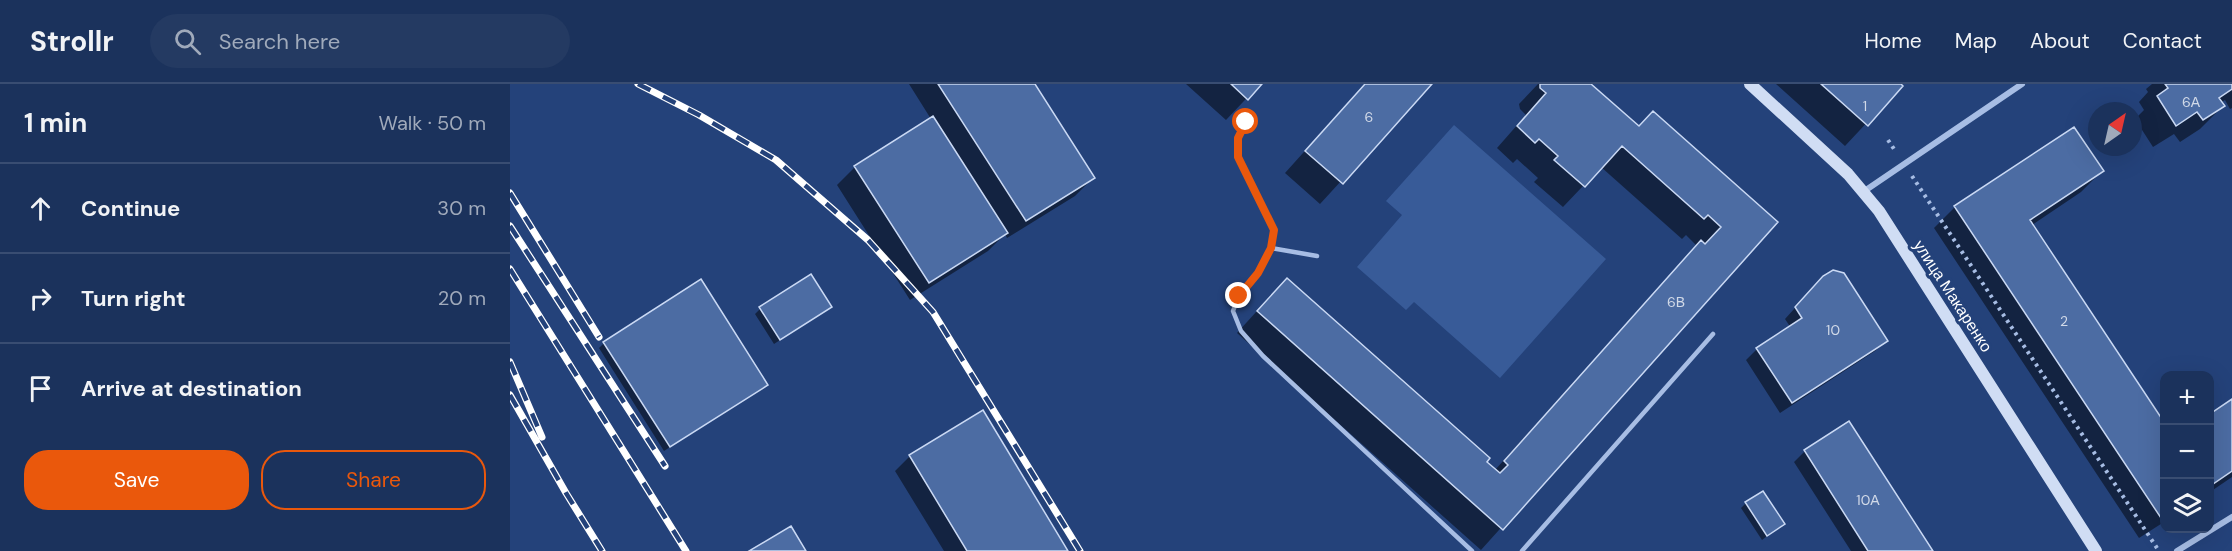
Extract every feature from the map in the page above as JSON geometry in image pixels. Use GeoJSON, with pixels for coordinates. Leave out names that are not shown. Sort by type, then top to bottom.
{"type":"FeatureCollection","features":[{"type":"Feature","properties":{"kind":"street","name":"улица Макаренко"},"geometry":{"type":"LineString","coordinates":[[1750,84],[1821,148],[1878,211],[2096,551]]}},
{"type":"Feature","properties":{"kind":"street"},"geometry":{"type":"LineString","coordinates":[[1863,192],[2022,84]]}},
{"type":"Feature","properties":{"kind":"street"},"geometry":{"type":"LineString","coordinates":[[2177,551],[2232,517]]}},
{"type":"Feature","properties":{"kind":"lane"},"geometry":{"type":"LineString","coordinates":[[1246,122],[1238,138],[1238,157],[1274,230],[1271,248],[1258,273],[1239,296],[1233,311],[1241,331],[1263,356],[1472,551]]}},
{"type":"Feature","properties":{"kind":"lane"},"geometry":{"type":"LineString","coordinates":[[1271,248],[1317,256]]}},
{"type":"Feature","properties":{"kind":"lane"},"geometry":{"type":"LineString","coordinates":[[1522,551],[1713,334]]}},
{"type":"Feature","properties":{"kind":"path"},"geometry":{"type":"LineString","coordinates":[[1888,140],[2159,551]]}},
{"type":"Feature","properties":{"kind":"shaded area"},"geometry":{"type":"Polygon","coordinates":[[[1454,125],[1606,259],[1500,378],[1414,302],[1406,310],[1357,267],[1402,215],[1386,201],[1454,125]]]}},
{"type":"Feature","properties":{"kind":"building"},"geometry":{"type":"Polygon","coordinates":[[[938,84],[1035,84],[1095,178],[1026,221],[938,84]]]}},
{"type":"Feature","properties":{"kind":"building"},"geometry":{"type":"Polygon","coordinates":[[[1231,84],[1262,84],[1248,100],[1231,84]]]}},
{"type":"Feature","properties":{"kind":"building"},"geometry":{"type":"Polygon","coordinates":[[[1365,84],[1432,84],[1343,184],[1305,151],[1365,84]]]}},
{"type":"Feature","properties":{"kind":"building"},"geometry":{"type":"Polygon","coordinates":[[[1540,84],[1591,84],[1639,126],[1653,111],[1778,222],[1503,530],[1257,311],[1287,278],[1490,458],[1487,462],[1500,473],[1508,465],[1504,461],[1701,240],[1705,244],[1721,227],[1708,215],[1704,219],[1622,146],[1585,187],[1554,160],[1558,156],[1539,139],[1535,143],[1517,126],[1546,93],[1540,88],[1540,84]]]}},
{"type":"Feature","properties":{"kind":"building"},"geometry":{"type":"Polygon","coordinates":[[[1821,84],[1901,84],[1903,86],[1868,126],[1821,84]]]}},
{"type":"Feature","properties":{"kind":"building"},"geometry":{"type":"Polygon","coordinates":[[[2165,84],[2232,84],[2232,89],[2219,98],[2225,106],[2203,120],[2197,112],[2176,126],[2157,96],[2168,88],[2165,84]]]}},
{"type":"Feature","properties":{"kind":"building"},"geometry":{"type":"Polygon","coordinates":[[[933,116],[1008,233],[929,283],[854,166],[933,116]]]}},
{"type":"Feature","properties":{"kind":"building"},"geometry":{"type":"Polygon","coordinates":[[[2074,127],[2088,148],[2088,156],[2094,156],[2104,171],[2030,220],[2160,416],[2160,516],[1954,206],[2074,127]]]}},
{"type":"Feature","properties":{"kind":"building"},"geometry":{"type":"Polygon","coordinates":[[[1833,270],[1844,273],[1888,341],[1792,403],[1756,348],[1802,318],[1795,307],[1823,276],[1833,270]]]}},
{"type":"Feature","properties":{"kind":"building"},"geometry":{"type":"Polygon","coordinates":[[[811,274],[832,307],[780,340],[759,307],[811,274]]]}},
{"type":"Feature","properties":{"kind":"building"},"geometry":{"type":"Polygon","coordinates":[[[701,279],[768,385],[670,447],[603,342],[701,279]]]}},
{"type":"Feature","properties":{"kind":"building"},"geometry":{"type":"Polygon","coordinates":[[[2232,399],[2232,471],[2214,483],[2214,425],[2214,411],[2232,399]]]}},
{"type":"Feature","properties":{"kind":"building"},"geometry":{"type":"Polygon","coordinates":[[[983,410],[1068,551],[967,551],[909,455],[983,410]]]}},
{"type":"Feature","properties":{"kind":"building"},"geometry":{"type":"Polygon","coordinates":[[[1849,421],[1933,551],[1868,551],[1804,450],[1849,421]]]}},
{"type":"Feature","properties":{"kind":"building"},"geometry":{"type":"Polygon","coordinates":[[[1763,491],[1785,524],[1767,536],[1745,502],[1763,491]]]}},
{"type":"Feature","properties":{"kind":"building"},"geometry":{"type":"Polygon","coordinates":[[[791,526],[806,551],[749,551],[791,526]]]}},
{"type":"Feature","properties":{"kind":"railway"},"geometry":{"type":"LineString","coordinates":[[638,84],[699,115],[776,160],[868,240],[933,312],[1080,551]]}},
{"type":"Feature","properties":{"kind":"railway"},"geometry":{"type":"LineString","coordinates":[[510,193],[599,337]]}},
{"type":"Feature","properties":{"kind":"railway"},"geometry":{"type":"LineString","coordinates":[[510,226],[665,466]]}},
{"type":"Feature","properties":{"kind":"railway"},"geometry":{"type":"LineString","coordinates":[[510,269],[686,551]]}},
{"type":"Feature","properties":{"kind":"railway"},"geometry":{"type":"LineString","coordinates":[[510,362],[542,437]]}},
{"type":"Feature","properties":{"kind":"railway"},"geometry":{"type":"LineString","coordinates":[[510,395],[602,551]]}},
{"type":"Feature","properties":{"kind":"route"},"geometry":{"type":"LineString","coordinates":[[1239,296],[1258,273],[1271,248],[1274,230],[1238,157],[1238,138],[1246,122]]}}]}
